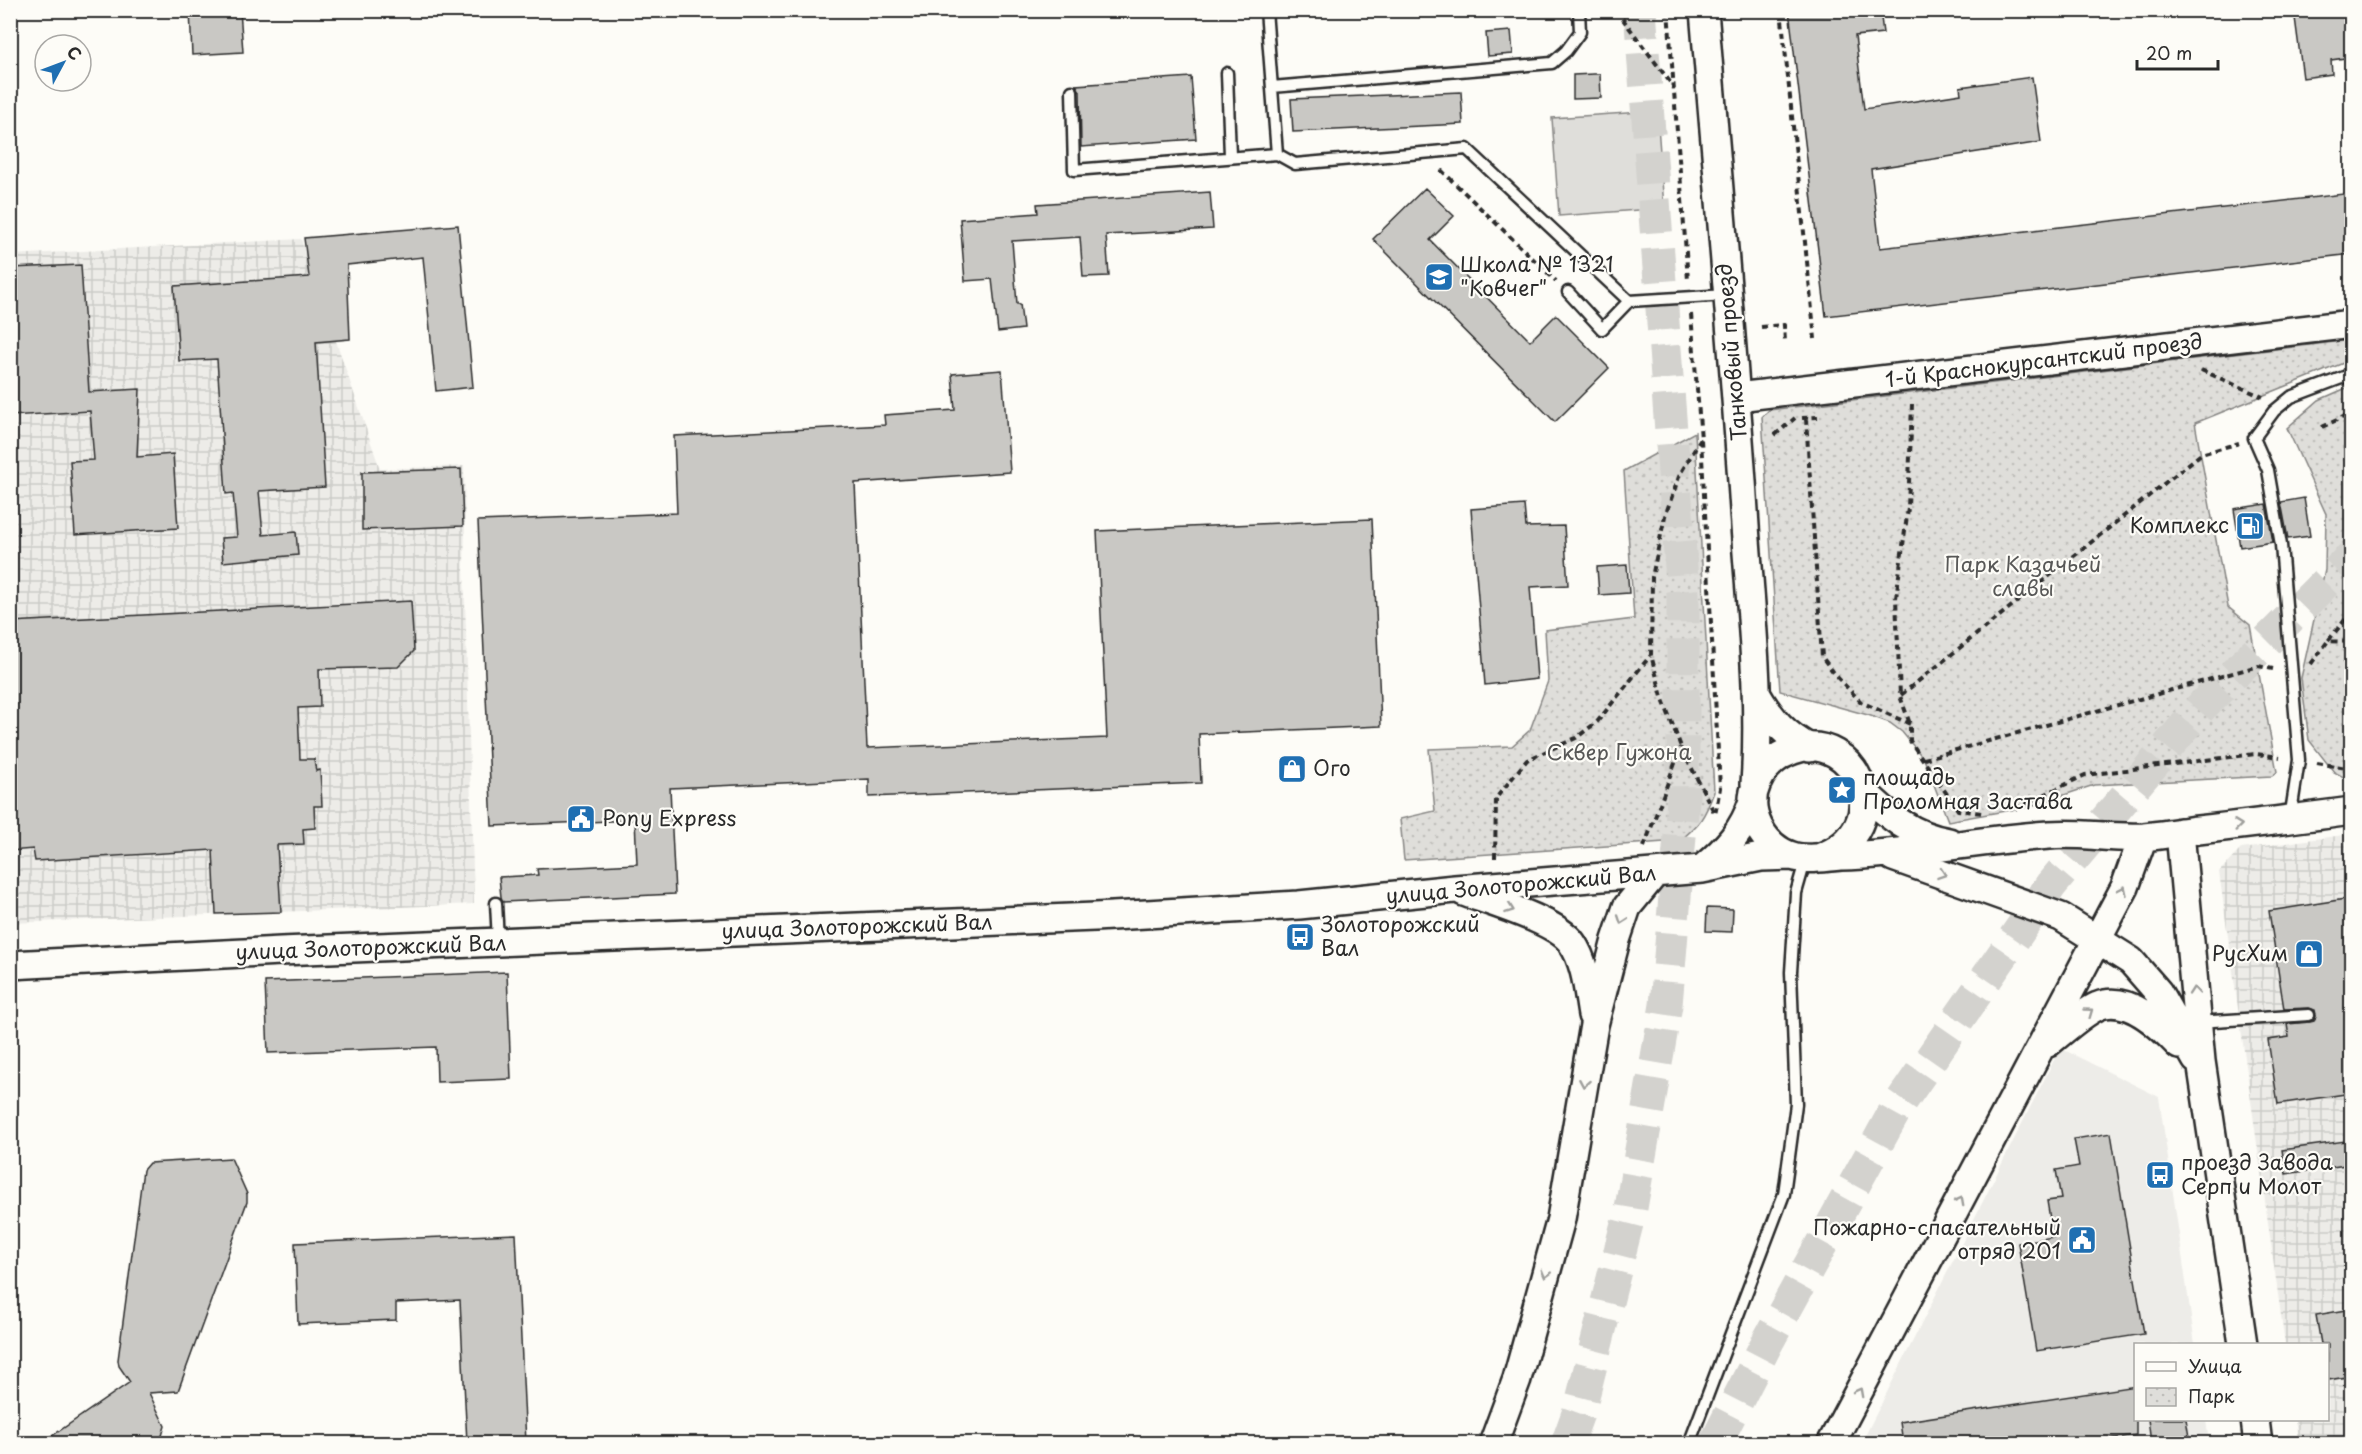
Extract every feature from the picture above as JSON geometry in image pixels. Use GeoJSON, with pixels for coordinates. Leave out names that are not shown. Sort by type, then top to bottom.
{"type":"FeatureCollection","features":[{"type":"Feature","properties":{"kind":"street","name":"Танковый проезд"},"geometry":{"type":"LineString","coordinates":[[1704,10],[1737,397],[1756,694],[1758,749],[1754,794]]}},
{"type":"Feature","properties":{"kind":"street","name":"1-й Краснокурсантский проезд"},"geometry":{"type":"LineString","coordinates":[[1737,397],[2352,324]]}},
{"type":"Feature","properties":{"kind":"street","name":"Танковый проезд"},"geometry":{"type":"LineString","coordinates":[[1756,694],[1779,728],[1794,740],[1810,748]]}},
{"type":"Feature","properties":{"kind":"street"},"geometry":{"type":"LineString","coordinates":[[1702,869],[1736,837],[1746,820],[1762,773],[1771,762],[1789,751],[1810,748],[1825,750],[1838,756],[1853,771],[1862,790],[1888,815],[1908,829],[1932,839],[1965,845]]}},
{"type":"Feature","properties":{"kind":"street"},"geometry":{"type":"LineString","coordinates":[[1806,857],[1834,852],[1846,843],[1855,832],[1862,812],[1862,790]]}},
{"type":"Feature","properties":{"kind":"street"},"geometry":{"type":"LineString","coordinates":[[1754,794],[1759,829],[1768,840],[1779,850],[1806,857],[1887,855],[2050,834],[2143,837],[2352,811]]}},
{"type":"Feature","properties":{"kind":"street"},"geometry":{"type":"LineString","coordinates":[[2180,832],[2202,1070],[2243,1343]]}},
{"type":"Feature","properties":{"kind":"street"},"geometry":{"type":"LineString","coordinates":[[1831,1443],[2125,887],[2143,837]]}},
{"type":"Feature","properties":{"kind":"street"},"geometry":{"type":"LineString","coordinates":[[1887,855],[2061,917],[2130,961],[2158,992],[2202,1070]]}},
{"type":"Feature","properties":{"kind":"street","name":"улица Золоторожский Вал"},"geometry":{"type":"LineString","coordinates":[[10,965],[1095,917],[1299,905],[1455,889],[1654,860],[1702,869],[1761,856],[1806,857]]}},
{"type":"Feature","properties":{"kind":"street"},"geometry":{"type":"LineString","coordinates":[[1493,1443],[1517,1379],[1560,1219],[1593,1025],[1627,907],[1654,860]]}},
{"type":"Feature","properties":{"kind":"street"},"geometry":{"type":"LineString","coordinates":[[1455,889],[1543,921],[1572,943],[1585,974],[1593,1025]]}},
{"type":"Feature","properties":{"kind":"street"},"geometry":{"type":"LineString","coordinates":[[2042,1047],[2098,1006],[2123,1006],[2152,1020],[2202,1070]]}},
{"type":"Feature","properties":{"kind":"street"},"geometry":{"type":"LineString","coordinates":[[2255,1421],[2258,1443]]}},
{"type":"Feature","properties":{"kind":"lane"},"geometry":{"type":"LineString","coordinates":[[1266,10],[1277,154]]}},
{"type":"Feature","properties":{"kind":"lane"},"geometry":{"type":"LineString","coordinates":[[1272,87],[1552,63],[1566,51],[1580,32],[1579,10]]}},
{"type":"Feature","properties":{"kind":"lane"},"geometry":{"type":"LineString","coordinates":[[1227,73],[1230,156]]}},
{"type":"Feature","properties":{"kind":"lane"},"geometry":{"type":"LineString","coordinates":[[1071,91],[1074,170],[1277,154],[1295,164],[1467,149],[1629,301]]}},
{"type":"Feature","properties":{"kind":"lane"},"geometry":{"type":"LineString","coordinates":[[1568,292],[1602,329],[1629,301],[1727,295]]}},
{"type":"Feature","properties":{"kind":"lane"},"geometry":{"type":"LineString","coordinates":[[2290,819],[2299,760],[2281,545],[2268,470],[2254,438],[2274,411],[2291,397],[2352,374]]}},
{"type":"Feature","properties":{"kind":"lane"},"geometry":{"type":"LineString","coordinates":[[1689,1443],[1785,1194],[1796,1104],[1791,972],[1796,892],[1806,857]]}},
{"type":"Feature","properties":{"kind":"lane"},"geometry":{"type":"LineString","coordinates":[[496,903],[498,942]]}},
{"type":"Feature","properties":{"kind":"lane"},"geometry":{"type":"LineString","coordinates":[[2197,1022],[2309,1015]]}},
{"type":"Feature","properties":{"kind":"path"},"geometry":{"type":"LineString","coordinates":[[1616,10],[1674,87]]}},
{"type":"Feature","properties":{"kind":"path"},"geometry":{"type":"LineString","coordinates":[[1668,10],[1701,439],[1720,788],[1715,815],[1708,823]]}},
{"type":"Feature","properties":{"kind":"path"},"geometry":{"type":"LineString","coordinates":[[1781,10],[1815,339]]}},
{"type":"Feature","properties":{"kind":"path"},"geometry":{"type":"LineString","coordinates":[[1424,153],[1568,292]]}},
{"type":"Feature","properties":{"kind":"path"},"geometry":{"type":"LineString","coordinates":[[1761,327],[1784,325],[1785,342]]}},
{"type":"Feature","properties":{"kind":"path"},"geometry":{"type":"LineString","coordinates":[[2200,370],[2261,395],[2274,411]]}},
{"type":"Feature","properties":{"kind":"path"},"geometry":{"type":"LineString","coordinates":[[1902,405],[1912,403],[1908,508],[1896,598],[1900,696],[1910,724],[1910,741],[1958,810],[1991,814]]}},
{"type":"Feature","properties":{"kind":"path"},"geometry":{"type":"LineString","coordinates":[[2322,426],[2352,413]]}},
{"type":"Feature","properties":{"kind":"path"},"geometry":{"type":"LineString","coordinates":[[1775,435],[1796,417],[1806,419],[1827,416]]}},
{"type":"Feature","properties":{"kind":"path"},"geometry":{"type":"LineString","coordinates":[[1806,419],[1822,657],[1861,702],[1910,724]]}},
{"type":"Feature","properties":{"kind":"path"},"geometry":{"type":"LineString","coordinates":[[1900,696],[2200,454],[2254,438]]}},
{"type":"Feature","properties":{"kind":"path"},"geometry":{"type":"LineString","coordinates":[[1701,439],[1680,474],[1665,516],[1652,577],[1651,655],[1662,697],[1682,747],[1715,815]]}},
{"type":"Feature","properties":{"kind":"path"},"geometry":{"type":"LineString","coordinates":[[1924,759],[2258,666],[2291,672],[2301,678],[2352,611]]}},
{"type":"Feature","properties":{"kind":"path"},"geometry":{"type":"LineString","coordinates":[[2328,641],[2352,642]]}},
{"type":"Feature","properties":{"kind":"path"},"geometry":{"type":"LineString","coordinates":[[1495,858],[1496,798],[1527,760],[1576,738],[1597,722],[1651,655]]}},
{"type":"Feature","properties":{"kind":"path"},"geometry":{"type":"LineString","coordinates":[[1644,848],[1682,747]]}},
{"type":"Feature","properties":{"kind":"path"},"geometry":{"type":"LineString","coordinates":[[2012,811],[2085,775],[2255,754],[2299,760]]}},
{"type":"Feature","properties":{"kind":"path"},"geometry":{"type":"LineString","coordinates":[[2328,764],[2352,769]]}},
{"type":"Feature","properties":{"kind":"path"},"geometry":{"type":"LineString","coordinates":[[1632,849],[1644,848]]}},
{"type":"Feature","properties":{"kind":"path"},"geometry":{"type":"LineString","coordinates":[[1644,848],[1654,860]]}},
{"type":"Feature","properties":{"kind":"path"},"geometry":{"type":"LineString","coordinates":[[1484,860],[1507,858]]}},
{"type":"Feature","properties":{"kind":"shaded area"},"geometry":{"type":"Polygon","coordinates":[[[301,239],[380,469],[464,466],[464,567],[474,904],[11,923],[11,255],[301,239]]]}},
{"type":"Feature","properties":{"kind":"shaded area"},"geometry":{"type":"Polygon","coordinates":[[[2351,834],[2351,1443],[2299,1443],[2295,1421],[2329,1421],[2329,1343],[2285,1343],[2219,872],[2241,849],[2351,834]]]}},
{"type":"Feature","properties":{"kind":"shaded area"},"geometry":{"type":"Polygon","coordinates":[[[2060,1048],[2159,1097],[2195,1343],[2134,1343],[2134,1421],[2206,1421],[2209,1443],[1861,1444],[2060,1048]]]}},
{"type":"Feature","properties":{"kind":"green space"},"geometry":{"type":"Polygon","coordinates":[[[1657,111],[1664,208],[1559,216],[1552,118],[1657,111]]]}},
{"type":"Feature","properties":{"kind":"green space","name":"Парк Казачьей славы"},"geometry":{"type":"Polygon","coordinates":[[[2351,340],[2351,360],[2195,423],[2228,607],[2250,625],[2277,772],[2272,776],[2094,785],[2028,807],[1948,821],[1924,759],[1902,732],[1890,723],[1868,715],[1780,691],[1762,417],[1769,410],[2351,340]]]}},
{"type":"Feature","properties":{"kind":"green space"},"geometry":{"type":"Polygon","coordinates":[[[2351,386],[2351,781],[2334,772],[2309,740],[2301,678],[2325,570],[2326,514],[2287,428],[2319,400],[2351,386]]]}},
{"type":"Feature","properties":{"kind":"green space","name":"Сквер Гужона"},"geometry":{"type":"Polygon","coordinates":[[[1695,432],[1714,792],[1701,820],[1679,841],[1404,860],[1400,819],[1435,811],[1429,749],[1512,746],[1530,730],[1548,681],[1545,630],[1634,619],[1624,471],[1695,432]]]}},
{"type":"Feature","properties":{"kind":"building"},"geometry":{"type":"Polygon","coordinates":[[[190,10],[240,10],[243,52],[192,55],[190,10]]]}},
{"type":"Feature","properties":{"kind":"building"},"geometry":{"type":"Polygon","coordinates":[[[1789,10],[1880,10],[1883,33],[1855,36],[1864,109],[1961,94],[1960,87],[2032,77],[2041,142],[1871,169],[1880,248],[2352,193],[2352,254],[1826,316],[1789,10]]]}},
{"type":"Feature","properties":{"kind":"building"},"geometry":{"type":"Polygon","coordinates":[[[2294,10],[2352,10],[2352,57],[2331,60],[2332,74],[2303,78],[2294,10]]]}},
{"type":"Feature","properties":{"kind":"building"},"geometry":{"type":"Polygon","coordinates":[[[1511,31],[1513,54],[1488,56],[1486,33],[1511,31]]]}},
{"type":"Feature","properties":{"kind":"building"},"geometry":{"type":"Polygon","coordinates":[[[1600,74],[1601,98],[1573,99],[1573,75],[1600,74]]]}},
{"type":"Feature","properties":{"kind":"building"},"geometry":{"type":"Polygon","coordinates":[[[1191,77],[1196,139],[1081,147],[1080,91],[1076,85],[1191,77]]]}},
{"type":"Feature","properties":{"kind":"building"},"geometry":{"type":"Polygon","coordinates":[[[1461,92],[1463,124],[1293,132],[1291,99],[1461,92]]]}},
{"type":"Feature","properties":{"kind":"building","name":"Школа № 1321 \"Ковчег\""},"geometry":{"type":"Polygon","coordinates":[[[1425,188],[1454,216],[1430,240],[1530,341],[1556,315],[1609,368],[1555,422],[1373,239],[1425,188]]]}},
{"type":"Feature","properties":{"kind":"building"},"geometry":{"type":"Polygon","coordinates":[[[1210,192],[1213,229],[1106,235],[1109,276],[1083,277],[1080,237],[1012,241],[1017,304],[1020,304],[1023,329],[998,332],[992,279],[965,281],[960,219],[1038,213],[1037,204],[1210,192]]]}},
{"type":"Feature","properties":{"kind":"building"},"geometry":{"type":"Polygon","coordinates":[[[458,225],[473,387],[436,391],[423,257],[347,265],[350,339],[316,342],[325,487],[259,491],[263,535],[296,532],[298,555],[223,562],[221,538],[237,537],[233,493],[226,494],[217,359],[179,361],[174,286],[309,277],[304,238],[458,225]]]}},
{"type":"Feature","properties":{"kind":"building"},"geometry":{"type":"Polygon","coordinates":[[[81,265],[89,392],[140,389],[137,457],[173,454],[178,528],[75,535],[70,461],[94,460],[90,411],[10,416],[10,268],[81,265]]]}},
{"type":"Feature","properties":{"kind":"building"},"geometry":{"type":"Polygon","coordinates":[[[1002,370],[1010,472],[855,483],[867,748],[1107,738],[1097,531],[1372,519],[1381,726],[1199,734],[1201,783],[869,797],[869,779],[670,788],[675,894],[503,902],[499,877],[538,875],[537,869],[637,864],[635,820],[492,826],[478,521],[677,513],[674,436],[885,425],[884,415],[955,410],[952,374],[1002,370]]]}},
{"type":"Feature","properties":{"kind":"building"},"geometry":{"type":"Polygon","coordinates":[[[461,469],[463,526],[362,530],[362,472],[461,469]]]}},
{"type":"Feature","properties":{"kind":"building"},"geometry":{"type":"Polygon","coordinates":[[[2304,498],[2310,536],[2288,539],[2281,502],[2304,498]]]}},
{"type":"Feature","properties":{"kind":"building","name":"Комплекс"},"geometry":{"type":"Polygon","coordinates":[[[2266,504],[2273,542],[2240,547],[2234,509],[2266,504]]]}},
{"type":"Feature","properties":{"kind":"building"},"geometry":{"type":"Polygon","coordinates":[[[1524,505],[1526,527],[1564,526],[1568,585],[1530,587],[1537,679],[1485,685],[1471,509],[1524,505]]]}},
{"type":"Feature","properties":{"kind":"building"},"geometry":{"type":"Polygon","coordinates":[[[1627,565],[1629,593],[1599,595],[1597,567],[1627,565]]]}},
{"type":"Feature","properties":{"kind":"building"},"geometry":{"type":"Polygon","coordinates":[[[411,601],[414,651],[398,667],[319,669],[320,707],[298,708],[300,759],[314,759],[316,771],[320,770],[322,806],[314,806],[315,828],[303,829],[304,844],[277,845],[281,912],[216,914],[213,850],[35,861],[33,849],[10,851],[10,622],[411,601]]]}},
{"type":"Feature","properties":{"kind":"building"},"geometry":{"type":"Polygon","coordinates":[[[2352,898],[2352,1093],[2278,1104],[2268,1040],[2289,1037],[2287,1024],[2314,1021],[2316,1015],[2315,1010],[2309,1008],[2284,1009],[2269,911],[2352,898]]]}},
{"type":"Feature","properties":{"kind":"building"},"geometry":{"type":"Polygon","coordinates":[[[1707,908],[1733,909],[1732,932],[1706,931],[1707,908]]]}},
{"type":"Feature","properties":{"kind":"building"},"geometry":{"type":"Polygon","coordinates":[[[507,972],[511,1079],[437,1082],[436,1047],[268,1053],[265,982],[507,972]]]}},
{"type":"Feature","properties":{"kind":"building","name":"Пожарно-спасательный отряд 201"},"geometry":{"type":"Polygon","coordinates":[[[2111,1133],[2144,1334],[2036,1351],[2018,1243],[2053,1237],[2047,1201],[2061,1199],[2056,1170],[2079,1166],[2074,1139],[2111,1133]]]}},
{"type":"Feature","properties":{"kind":"building"},"geometry":{"type":"Polygon","coordinates":[[[2352,1140],[2352,1164],[2286,1174],[2282,1150],[2352,1140]]]}},
{"type":"Feature","properties":{"kind":"building"},"geometry":{"type":"Polygon","coordinates":[[[231,1158],[247,1194],[247,1202],[178,1391],[149,1393],[165,1426],[161,1439],[154,1443],[42,1443],[130,1382],[119,1366],[118,1360],[143,1170],[149,1163],[231,1158]]]}},
{"type":"Feature","properties":{"kind":"building"},"geometry":{"type":"Polygon","coordinates":[[[516,1234],[526,1443],[467,1443],[460,1300],[396,1303],[396,1320],[298,1324],[295,1243],[516,1234]]]}},
{"type":"Feature","properties":{"kind":"building"},"geometry":{"type":"Polygon","coordinates":[[[2352,1309],[2352,1376],[2329,1380],[2329,1343],[2321,1343],[2316,1315],[2352,1309]]]}},
{"type":"Feature","properties":{"kind":"building"},"geometry":{"type":"Polygon","coordinates":[[[2134,1386],[2136,1435],[2081,1443],[1903,1443],[1900,1422],[2134,1386]]]}},
{"type":"Feature","properties":{"kind":"building"},"geometry":{"type":"Polygon","coordinates":[[[2148,1421],[2186,1421],[2190,1443],[2151,1443],[2148,1421]]]}},
{"type":"Feature","properties":{"kind":"tunnel"},"geometry":{"type":"LineString","coordinates":[[1567,1444],[1580,1408],[1631,1208],[1666,1005],[1683,800],[1683,594],[1640,10]]}},
{"type":"Feature","properties":{"kind":"tunnel"},"geometry":{"type":"LineString","coordinates":[[1715,1444],[1768,1341],[1896,1109],[2051,885],[2202,706],[2352,556]]}},
{"type":"Feature","properties":{"kind":"place","name":"Школа № 1321 \"Ковчег\""},"geometry":{"type":"Point","coordinates":[1439,277]}},
{"type":"Feature","properties":{"kind":"place","name":"Комплекс"},"geometry":{"type":"Point","coordinates":[2250,526]}},
{"type":"Feature","properties":{"kind":"place","name":"Ого"},"geometry":{"type":"Point","coordinates":[1292,769]}},
{"type":"Feature","properties":{"kind":"place","name":"площадь Проломная Застава"},"geometry":{"type":"Point","coordinates":[1842,790]}},
{"type":"Feature","properties":{"kind":"place","name":"Pony Express"},"geometry":{"type":"Point","coordinates":[581,819]}},
{"type":"Feature","properties":{"kind":"place","name":"Золоторожский Вал"},"geometry":{"type":"Point","coordinates":[1300,937]}},
{"type":"Feature","properties":{"kind":"place","name":"РусХим"},"geometry":{"type":"Point","coordinates":[2309,954]}},
{"type":"Feature","properties":{"kind":"place","name":"проезд Завода Серп и Молот"},"geometry":{"type":"Point","coordinates":[2160,1175]}},
{"type":"Feature","properties":{"kind":"place","name":"Пожарно-спасательный отряд 201"},"geometry":{"type":"Point","coordinates":[2082,1240]}}]}
